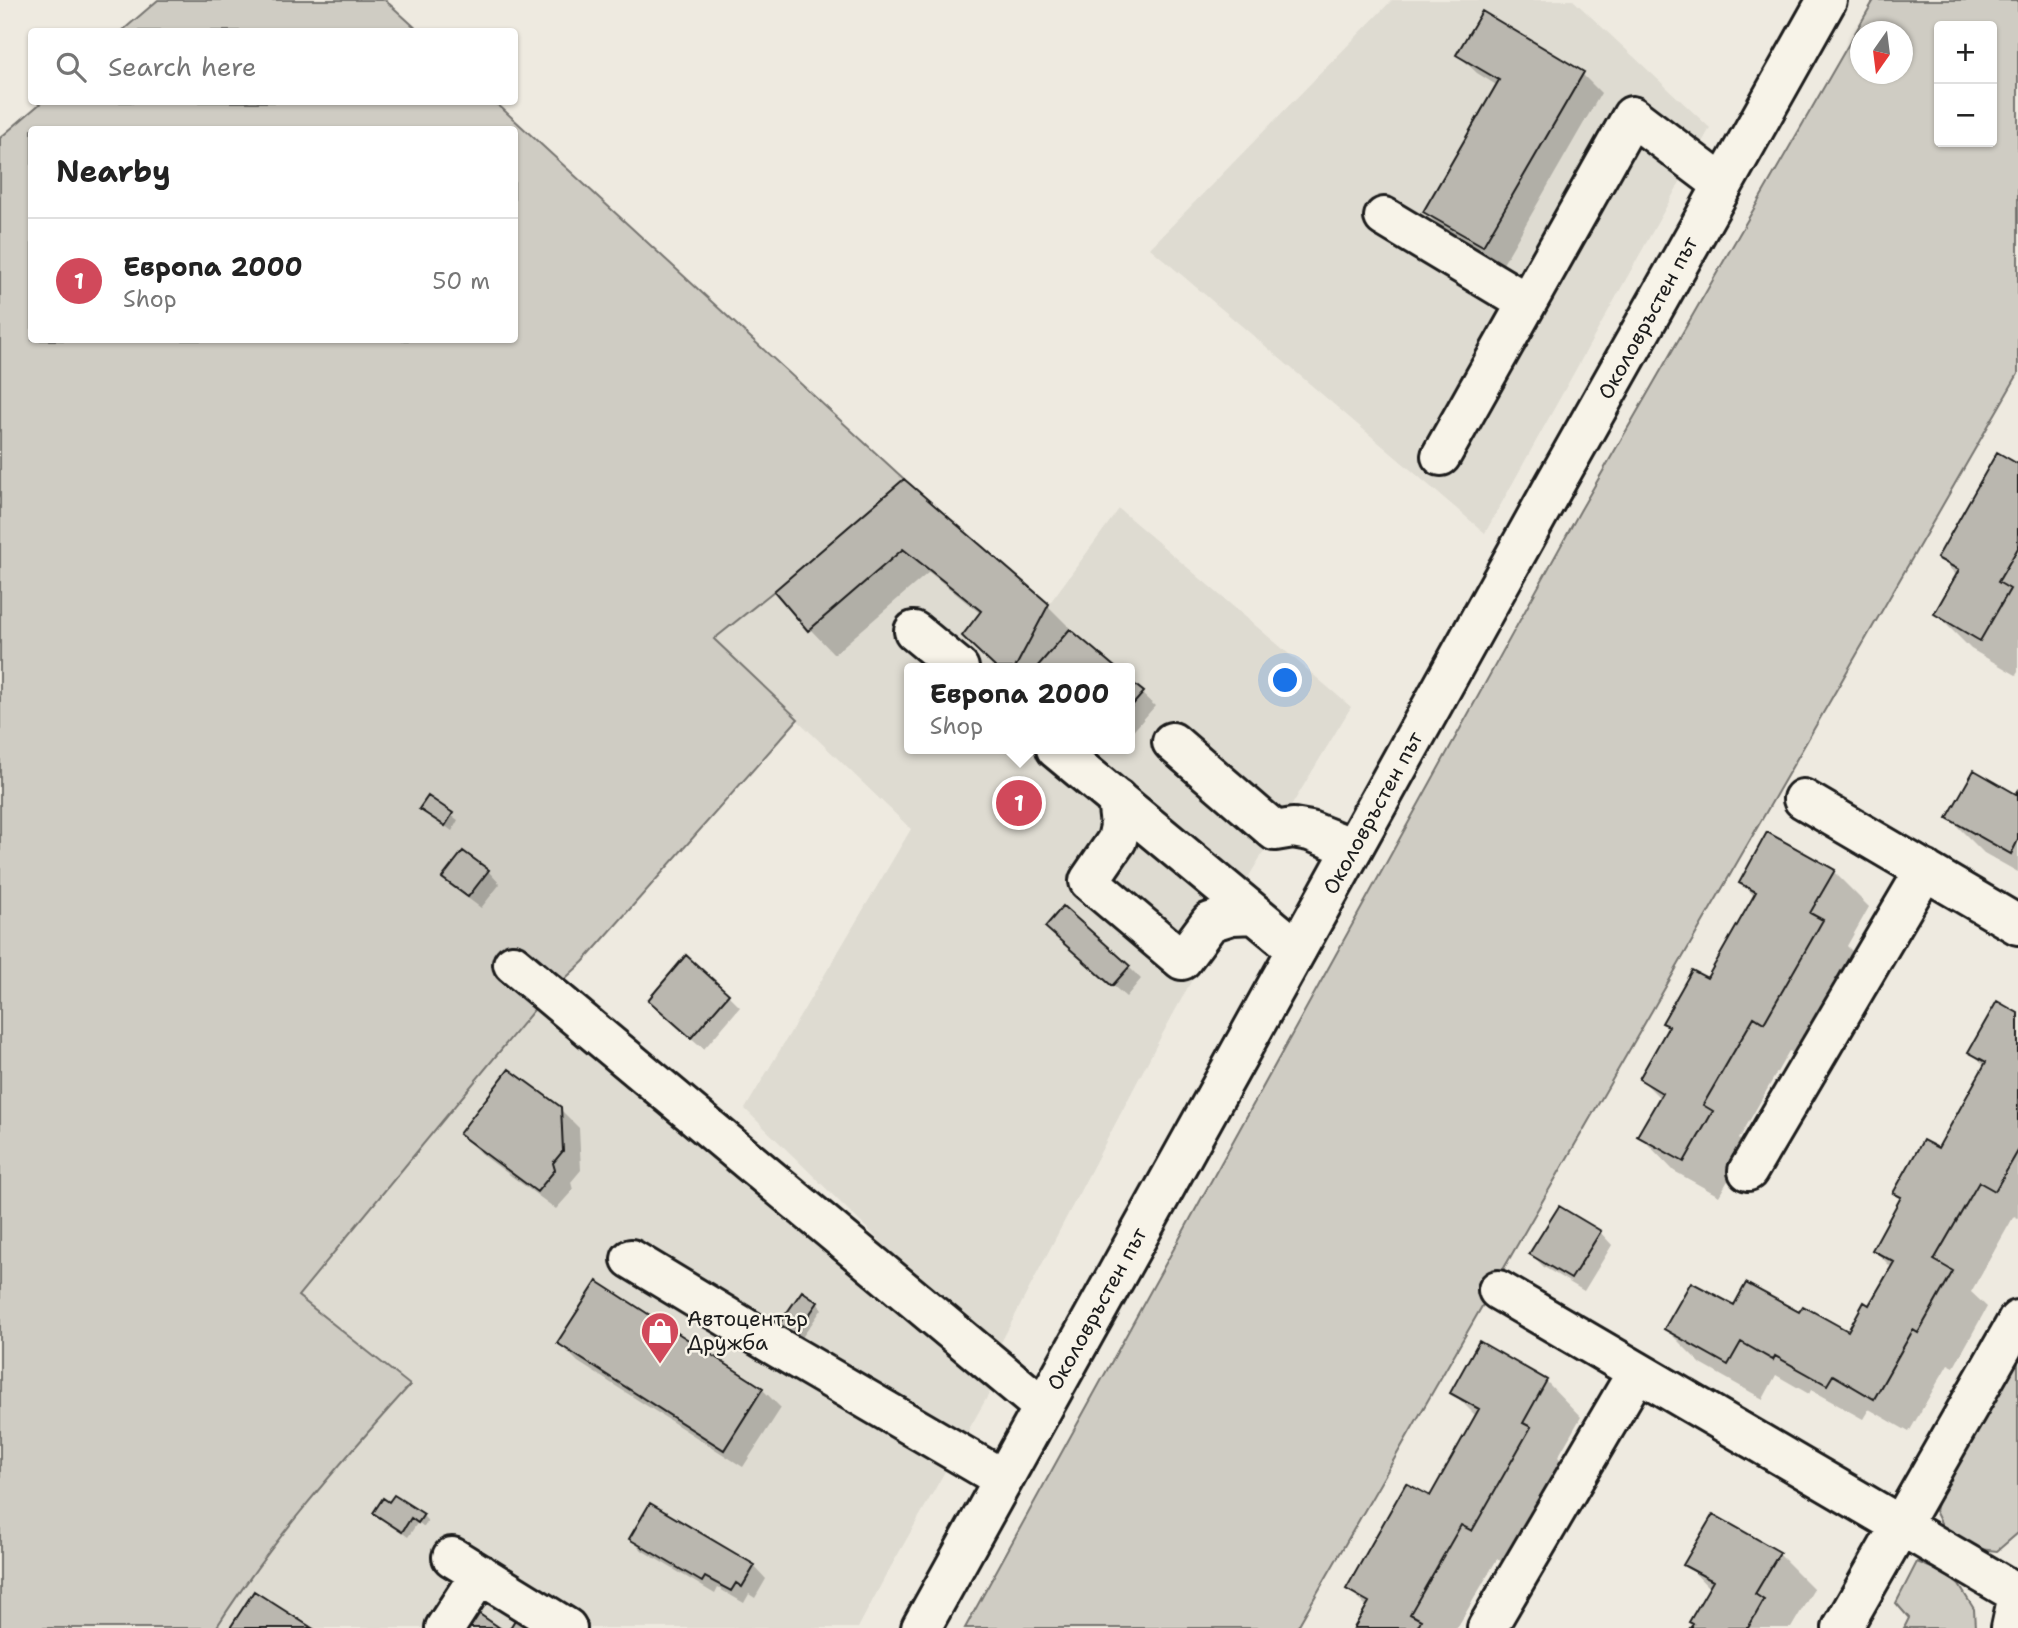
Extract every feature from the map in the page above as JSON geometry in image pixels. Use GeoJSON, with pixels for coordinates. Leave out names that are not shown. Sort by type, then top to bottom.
{"type":"FeatureCollection","features":[{"type":"Feature","properties":{"kind":"main road","name":"Околовръстен път"},"geometry":{"type":"LineString","coordinates":[[921,1628],[1827,0]]}},
{"type":"Feature","properties":{"kind":"main road"},"geometry":{"type":"LineString","coordinates":[[1441,456],[1632,116],[1723,185]]}},
{"type":"Feature","properties":{"kind":"main road"},"geometry":{"type":"LineString","coordinates":[[1384,217],[1527,303]]}},
{"type":"Feature","properties":{"kind":"main road"},"geometry":{"type":"LineString","coordinates":[[914,631],[953,663]]}},
{"type":"Feature","properties":{"kind":"main road"},"geometry":{"type":"LineString","coordinates":[[1172,742],[1275,831],[1293,828],[1310,831],[1353,848]]}},
{"type":"Feature","properties":{"kind":"main road"},"geometry":{"type":"LineString","coordinates":[[1062,754],[1297,949]]}},
{"type":"Feature","properties":{"kind":"main road"},"geometry":{"type":"LineString","coordinates":[[1116,799],[1119,826],[1117,840],[1089,881],[1182,960],[1210,922],[1232,915],[1255,914]]}},
{"type":"Feature","properties":{"kind":"main road"},"geometry":{"type":"LineString","coordinates":[[1803,799],[2018,925]]}},
{"type":"Feature","properties":{"kind":"main road"},"geometry":{"type":"LineString","coordinates":[[1748,1171],[1925,870]]}},
{"type":"Feature","properties":{"kind":"main road"},"geometry":{"type":"LineString","coordinates":[[513,964],[1043,1407]]}},
{"type":"Feature","properties":{"kind":"main road"},"geometry":{"type":"LineString","coordinates":[[631,1258],[775,1346],[1003,1479]]}},
{"type":"Feature","properties":{"kind":"main road"},"geometry":{"type":"LineString","coordinates":[[1498,1290],[2018,1595],[2011,1628]]}},
{"type":"Feature","properties":{"kind":"main road"},"geometry":{"type":"LineString","coordinates":[[1842,1628],[2018,1320]]}},
{"type":"Feature","properties":{"kind":"main road"},"geometry":{"type":"LineString","coordinates":[[1487,1628],[1637,1372]]}},
{"type":"Feature","properties":{"kind":"main road"},"geometry":{"type":"LineString","coordinates":[[445,1628],[466,1566],[566,1628]]}},
{"type":"Feature","properties":{"kind":"shaded area"},"geometry":{"type":"Polygon","coordinates":[[[158,0],[385,0],[416,28],[125,28],[158,0]]]}},
{"type":"Feature","properties":{"kind":"shaded area"},"geometry":{"type":"Polygon","coordinates":[[[1392,0],[1573,0],[1710,128],[1485,533],[1150,248],[1392,0]]]}},
{"type":"Feature","properties":{"kind":"shaded area"},"geometry":{"type":"Polygon","coordinates":[[[1874,0],[2018,0],[2018,374],[1297,1628],[965,1628],[1580,511],[1850,42],[1850,84],[1913,84],[1913,21],[1862,21],[1874,0]]]}},
{"type":"Feature","properties":{"kind":"shaded area"},"geometry":{"type":"Polygon","coordinates":[[[38,105],[498,105],[904,479],[714,639],[798,719],[583,962],[542,1000],[298,1296],[410,1385],[284,1533],[216,1628],[0,1628],[0,138],[38,105]]]}},
{"type":"Feature","properties":{"kind":"shaded area"},"geometry":{"type":"Polygon","coordinates":[[[904,479],[1049,604],[1119,509],[1351,707],[1243,886],[995,1354],[745,1109],[911,829],[713,639],[774,591],[904,479]]]}},
{"type":"Feature","properties":{"kind":"shaded area"},"geometry":{"type":"Polygon","coordinates":[[[542,1000],[994,1385],[858,1628],[216,1628],[244,1584],[341,1461],[410,1385],[298,1296],[542,1000]]]}},
{"type":"Feature","properties":{"kind":"shaded area"},"geometry":{"type":"Polygon","coordinates":[[[2018,1347],[2018,1533],[1997,1551],[1971,1548],[1947,1535],[1935,1511],[1943,1477],[2018,1347]]]}},
{"type":"Feature","properties":{"kind":"shaded area"},"geometry":{"type":"Polygon","coordinates":[[[1917,1562],[1944,1573],[1959,1585],[1974,1609],[1975,1628],[1904,1628],[1909,1618],[1896,1603],[1917,1562]]]}},
{"type":"Feature","properties":{"kind":"building"},"geometry":{"type":"Polygon","coordinates":[[[1482,11],[1584,72],[1483,246],[1423,212],[1499,80],[1456,55],[1482,11]]]}},
{"type":"Feature","properties":{"kind":"building"},"geometry":{"type":"Polygon","coordinates":[[[1997,452],[2018,464],[2018,548],[1998,582],[2010,589],[1980,641],[1934,614],[1959,570],[1937,558],[1997,452]]]}},
{"type":"Feature","properties":{"kind":"building"},"geometry":{"type":"Polygon","coordinates":[[[904,479],[1049,604],[1018,663],[991,663],[962,636],[981,611],[903,549],[808,631],[774,591],[904,479]]]}},
{"type":"Feature","properties":{"kind":"building"},"geometry":{"type":"Polygon","coordinates":[[[1070,629],[1110,663],[1040,663],[1070,629]]]}},
{"type":"Feature","properties":{"kind":"building"},"geometry":{"type":"Polygon","coordinates":[[[1135,685],[1144,692],[1135,702],[1135,685]]]}},
{"type":"Feature","properties":{"kind":"building"},"geometry":{"type":"Polygon","coordinates":[[[1974,770],[2016,794],[2018,791],[2018,840],[2011,854],[1947,818],[1974,770]]]}},
{"type":"Feature","properties":{"kind":"building"},"geometry":{"type":"Polygon","coordinates":[[[428,796],[453,813],[445,826],[419,809],[428,796]]]}},
{"type":"Feature","properties":{"kind":"building"},"geometry":{"type":"Polygon","coordinates":[[[1767,832],[1835,870],[1810,913],[1823,920],[1764,1023],[1754,1017],[1703,1105],[1713,1111],[1684,1162],[1637,1136],[1662,1093],[1639,1079],[1669,1026],[1662,1023],[1692,970],[1707,978],[1756,892],[1739,883],[1767,832]]]}},
{"type":"Feature","properties":{"kind":"building"},"geometry":{"type":"Polygon","coordinates":[[[463,851],[489,870],[468,897],[442,878],[463,851]]]}},
{"type":"Feature","properties":{"kind":"building"},"geometry":{"type":"Polygon","coordinates":[[[1063,906],[1130,966],[1112,986],[1045,927],[1063,906]]]}},
{"type":"Feature","properties":{"kind":"building"},"geometry":{"type":"Polygon","coordinates":[[[686,955],[729,994],[691,1038],[648,1000],[686,955]]]}},
{"type":"Feature","properties":{"kind":"building"},"geometry":{"type":"Polygon","coordinates":[[[1997,1001],[2018,1013],[2018,1151],[1995,1191],[1979,1182],[1934,1260],[1953,1271],[1918,1333],[1913,1330],[1874,1399],[1833,1375],[1827,1385],[1775,1356],[1773,1360],[1741,1342],[1728,1365],[1664,1329],[1691,1282],[1734,1305],[1746,1283],[1799,1312],[1803,1306],[1848,1331],[1864,1302],[1869,1305],[1894,1262],[1872,1250],[1901,1197],[1893,1193],[1923,1140],[1938,1148],[1986,1062],[1968,1052],[1997,1001]]]}},
{"type":"Feature","properties":{"kind":"building"},"geometry":{"type":"Polygon","coordinates":[[[509,1069],[561,1107],[563,1151],[553,1163],[555,1170],[537,1192],[459,1134],[509,1069]]]}},
{"type":"Feature","properties":{"kind":"building"},"geometry":{"type":"Polygon","coordinates":[[[1559,1206],[1601,1231],[1571,1279],[1529,1254],[1559,1206]]]}},
{"type":"Feature","properties":{"kind":"building","name":"Автоцентър Дружба"},"geometry":{"type":"Polygon","coordinates":[[[597,1281],[763,1388],[724,1450],[557,1343],[597,1281]]]}},
{"type":"Feature","properties":{"kind":"building"},"geometry":{"type":"Polygon","coordinates":[[[802,1291],[818,1302],[795,1335],[779,1324],[802,1291]]]}},
{"type":"Feature","properties":{"kind":"building"},"geometry":{"type":"Polygon","coordinates":[[[1479,1341],[1547,1380],[1523,1423],[1531,1427],[1472,1531],[1461,1525],[1410,1614],[1421,1620],[1417,1628],[1354,1628],[1369,1602],[1346,1589],[1406,1483],[1430,1496],[1479,1409],[1450,1393],[1479,1341]]]}},
{"type":"Feature","properties":{"kind":"building"},"geometry":{"type":"Polygon","coordinates":[[[394,1495],[424,1514],[418,1523],[411,1518],[402,1532],[373,1513],[383,1498],[389,1502],[394,1495]]]}},
{"type":"Feature","properties":{"kind":"building"},"geometry":{"type":"Polygon","coordinates":[[[650,1503],[755,1565],[742,1587],[736,1583],[731,1591],[705,1577],[702,1582],[629,1539],[650,1503]]]}},
{"type":"Feature","properties":{"kind":"building"},"geometry":{"type":"Polygon","coordinates":[[[1713,1514],[1780,1552],[1755,1594],[1764,1600],[1748,1628],[1690,1628],[1693,1624],[1689,1622],[1713,1581],[1683,1565],[1713,1514]]]}},
{"type":"Feature","properties":{"kind":"building"},"geometry":{"type":"Polygon","coordinates":[[[254,1591],[312,1628],[230,1628],[254,1591]]]}},
{"type":"Feature","properties":{"kind":"building"},"geometry":{"type":"Polygon","coordinates":[[[478,1613],[500,1628],[468,1628],[478,1613]]]}},
{"type":"Feature","properties":{"kind":"building"},"geometry":{"type":"Polygon","coordinates":[[[518,1615],[537,1628],[510,1628],[518,1615]]]}},
{"type":"Feature","properties":{"kind":"place","name":"Европа 2000"},"geometry":{"type":"Point","coordinates":[1019,803]}},
{"type":"Feature","properties":{"kind":"place","name":"Автоцентър Дружба"},"geometry":{"type":"Point","coordinates":[660,1365]}}]}
